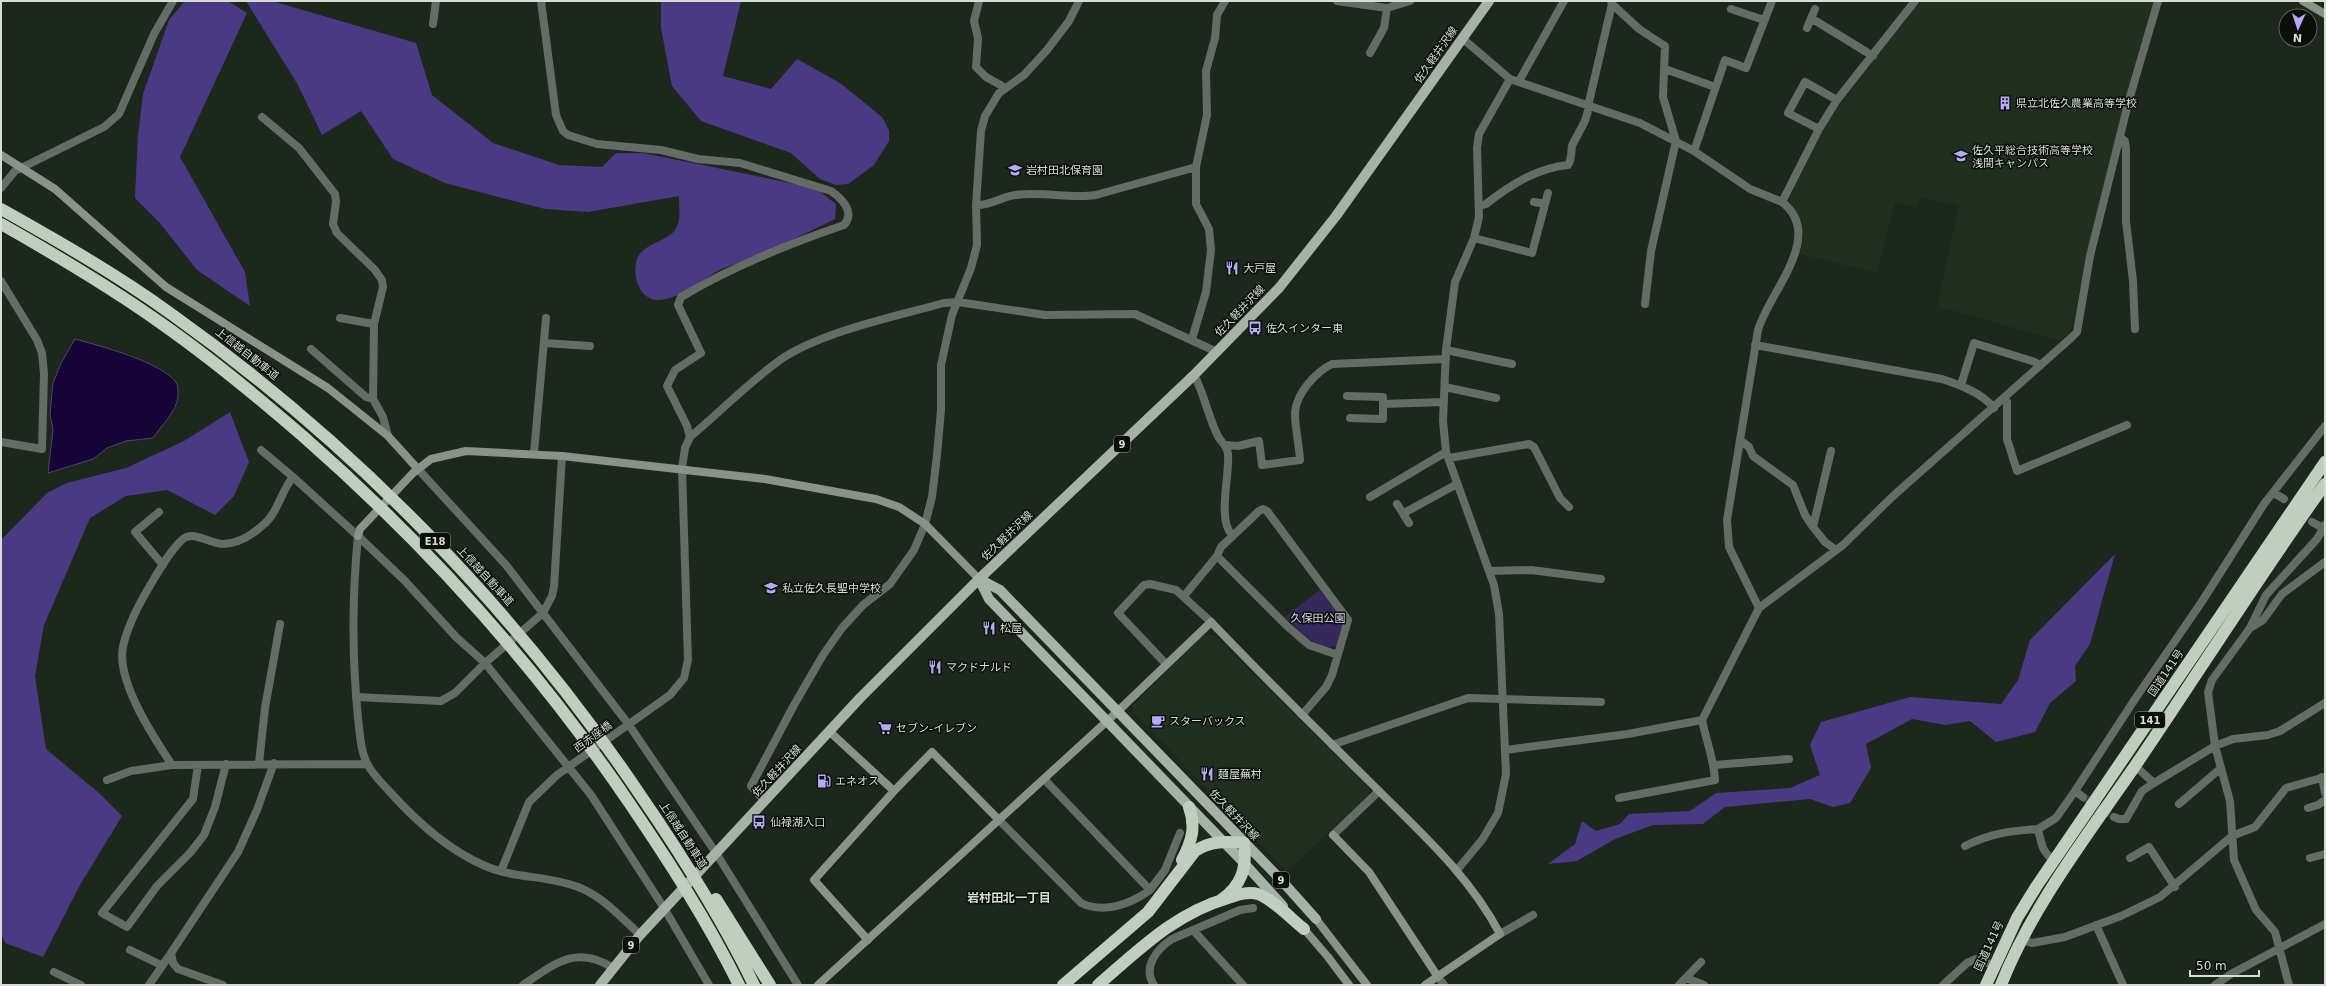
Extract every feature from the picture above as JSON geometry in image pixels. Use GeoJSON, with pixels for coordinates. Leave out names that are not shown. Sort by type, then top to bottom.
{"type":"FeatureCollection","features":[{"type":"Feature","properties":{"kind":"highway","name":"上信越自動車道"},"geometry":{"type":"LineString","coordinates":[[1,209],[59,241],[168,311],[271,389],[374,481],[425,531],[514,627],[588,720],[662,826],[709,900],[754,985]]}},
{"type":"Feature","properties":{"kind":"highway","name":"E18"},"geometry":{"type":"LineString","coordinates":[[1,224],[108,288],[211,360],[262,401],[363,490],[460,587],[527,665],[604,766],[696,907],[739,985]]}},
{"type":"Feature","properties":{"kind":"highway","name":"国道141号"},"geometry":{"type":"LineString","coordinates":[[1986,985],[1993,965],[2017,918],[2054,860],[2325,462]]}},
{"type":"Feature","properties":{"kind":"highway","name":"141"},"geometry":{"type":"LineString","coordinates":[[2001,985],[2022,940],[2101,814],[2135,766],[2254,586],[2325,484]]}},
{"type":"Feature","properties":{"kind":"highway"},"geometry":{"type":"LineString","coordinates":[[1166,891],[1192,836],[1193,823],[1188,807]]}},
{"type":"Feature","properties":{"kind":"highway"},"geometry":{"type":"LineString","coordinates":[[662,826],[719,902],[770,985]]}},
{"type":"Feature","properties":{"kind":"highway"},"geometry":{"type":"LineString","coordinates":[[1063,985],[1148,912],[1196,851],[1206,845],[1222,842],[1244,843],[1245,864],[1236,888],[1221,900]]}},
{"type":"Feature","properties":{"kind":"highway"},"geometry":{"type":"LineString","coordinates":[[1098,985],[1163,929],[1188,914],[1221,900],[1240,894],[1259,895],[1304,929]]}},
{"type":"Feature","properties":{"kind":"main road","name":"佐久軽井沢線"},"geometry":{"type":"LineString","coordinates":[[600,985],[640,935],[861,697],[978,579],[1194,375],[1268,299],[1313,247],[1489,1]]}},
{"type":"Feature","properties":{"kind":"main road","name":"佐久軽井沢線"},"geometry":{"type":"LineString","coordinates":[[978,579],[1000,590],[1282,881],[1316,919]]}},
{"type":"Feature","properties":{"kind":"main road","name":"9"},"geometry":{"type":"LineString","coordinates":[[978,579],[989,599],[1188,807],[1245,864],[1304,929]]}},
{"type":"Feature","properties":{"kind":"street"},"geometry":{"type":"LineString","coordinates":[[1,188],[15,171],[104,127],[118,114],[154,34],[173,1]]}},
{"type":"Feature","properties":{"kind":"street"},"geometry":{"type":"LineString","coordinates":[[433,24],[436,1]]}},
{"type":"Feature","properties":{"kind":"street"},"geometry":{"type":"LineString","coordinates":[[541,1],[556,115],[559,124],[568,135],[598,144],[661,150],[698,159],[740,163],[831,190],[841,198],[848,212],[847,221],[844,224],[727,272],[681,297],[678,305],[701,353],[675,370],[667,386],[687,426],[690,438],[780,360],[811,343],[944,303],[958,302],[1045,315],[1135,314],[1217,352]]}},
{"type":"Feature","properties":{"kind":"street"},"geometry":{"type":"LineString","coordinates":[[979,1],[974,21],[978,38],[976,67],[986,77],[1004,87]]}},
{"type":"Feature","properties":{"kind":"street"},"geometry":{"type":"LineString","coordinates":[[765,801],[752,786],[794,705],[823,655],[842,628],[862,605],[890,584],[907,562],[925,524],[932,497],[937,455],[941,410],[941,365],[952,315],[958,302],[977,245],[976,205],[982,124],[988,108],[1004,87],[1032,68],[1069,21],[1079,1]]}},
{"type":"Feature","properties":{"kind":"street"},"geometry":{"type":"LineString","coordinates":[[1192,340],[1206,292],[1211,250],[1209,229],[1196,204],[1196,167],[1207,115],[1206,71],[1215,38],[1217,15],[1225,1]]}},
{"type":"Feature","properties":{"kind":"street"},"geometry":{"type":"LineString","coordinates":[[1337,1],[1392,5],[1410,1]]}},
{"type":"Feature","properties":{"kind":"street"},"geometry":{"type":"LineString","coordinates":[[1519,81],[1564,1]]}},
{"type":"Feature","properties":{"kind":"street"},"geometry":{"type":"LineString","coordinates":[[1694,151],[1725,60],[1746,68],[1772,1]]}},
{"type":"Feature","properties":{"kind":"street"},"geometry":{"type":"LineString","coordinates":[[1782,202],[1819,129],[1838,100],[1915,1]]}},
{"type":"Feature","properties":{"kind":"street"},"geometry":{"type":"LineString","coordinates":[[1619,798],[1715,780],[1714,765],[1709,753],[1702,720],[1759,608],[1836,550],[1892,497],[2005,398],[2007,394],[2060,350],[2077,332],[2090,256],[2120,137],[2158,1]]}},
{"type":"Feature","properties":{"kind":"street"},"geometry":{"type":"LineString","coordinates":[[2303,1],[2325,14]]}},
{"type":"Feature","properties":{"kind":"street"},"geometry":{"type":"LineString","coordinates":[[1612,2],[1639,29],[1665,46],[1664,97],[1676,141],[1651,251],[1645,304]]}},
{"type":"Feature","properties":{"kind":"street"},"geometry":{"type":"LineString","coordinates":[[1479,206],[1486,204],[1529,176],[1549,168],[1568,164],[1576,137],[1588,113],[1588,106],[1612,2]]}},
{"type":"Feature","properties":{"kind":"street"},"geometry":{"type":"LineString","coordinates":[[1370,53],[1384,28],[1392,5]]}},
{"type":"Feature","properties":{"kind":"street"},"geometry":{"type":"LineString","coordinates":[[1731,9],[1764,20]]}},
{"type":"Feature","properties":{"kind":"street"},"geometry":{"type":"LineString","coordinates":[[1807,28],[1815,9]]}},
{"type":"Feature","properties":{"kind":"street"},"geometry":{"type":"LineString","coordinates":[[1811,18],[1873,56]]}},
{"type":"Feature","properties":{"kind":"street"},"geometry":{"type":"LineString","coordinates":[[1462,38],[1510,79],[1640,123],[1694,151],[1750,189],[1782,202],[1791,210],[1797,222],[1798,247],[1763,315],[1755,345],[1727,520],[1727,541],[1759,608]]}},
{"type":"Feature","properties":{"kind":"street"},"geometry":{"type":"LineString","coordinates":[[1665,69],[1715,87]]}},
{"type":"Feature","properties":{"kind":"street"},"geometry":{"type":"LineString","coordinates":[[1457,870],[1482,840],[1498,813],[1505,788],[1505,750],[1499,614],[1494,585],[1447,455],[1444,433],[1446,350],[1454,282],[1474,238],[1479,217],[1477,148],[1479,134],[1510,79]]}},
{"type":"Feature","properties":{"kind":"street"},"geometry":{"type":"LineString","coordinates":[[1819,129],[1788,113],[1804,82],[1838,100]]}},
{"type":"Feature","properties":{"kind":"street"},"geometry":{"type":"LineString","coordinates":[[262,116],[299,148],[335,194],[336,202],[333,224],[337,233],[375,270],[382,280],[383,287],[374,324],[373,399],[383,417],[388,436]]}},
{"type":"Feature","properties":{"kind":"street"},"geometry":{"type":"LineString","coordinates":[[2120,137],[2125,141],[2126,150],[2126,221],[2133,281],[2135,329]]}},
{"type":"Feature","properties":{"kind":"street"},"geometry":{"type":"LineString","coordinates":[[1,155],[23,167],[55,188],[88,215],[134,261],[166,287],[328,388],[388,436],[415,471],[506,565],[626,726],[798,985]]}},
{"type":"Feature","properties":{"kind":"street"},"geometry":{"type":"LineString","coordinates":[[976,205],[985,206],[1016,195],[1082,197],[1096,195],[1196,167]]}},
{"type":"Feature","properties":{"kind":"street"},"geometry":{"type":"LineString","coordinates":[[1474,238],[1532,253],[1548,192]]}},
{"type":"Feature","properties":{"kind":"street"},"geometry":{"type":"LineString","coordinates":[[1534,202],[1545,204]]}},
{"type":"Feature","properties":{"kind":"street"},"geometry":{"type":"LineString","coordinates":[[1,281],[37,340],[42,353],[44,374],[42,449],[1,442]]}},
{"type":"Feature","properties":{"kind":"street"},"geometry":{"type":"LineString","coordinates":[[340,318],[374,324]]}},
{"type":"Feature","properties":{"kind":"street"},"geometry":{"type":"LineString","coordinates":[[534,454],[546,318]]}},
{"type":"Feature","properties":{"kind":"street"},"geometry":{"type":"LineString","coordinates":[[544,343],[590,346]]}},
{"type":"Feature","properties":{"kind":"street"},"geometry":{"type":"LineString","coordinates":[[1961,385],[1974,343],[2035,362],[2040,366]]}},
{"type":"Feature","properties":{"kind":"street"},"geometry":{"type":"LineString","coordinates":[[1755,345],[1910,372],[1961,385],[1988,400],[1994,408]]}},
{"type":"Feature","properties":{"kind":"street"},"geometry":{"type":"LineString","coordinates":[[311,349],[366,397],[373,399]]}},
{"type":"Feature","properties":{"kind":"street"},"geometry":{"type":"LineString","coordinates":[[1446,350],[1512,364]]}},
{"type":"Feature","properties":{"kind":"street"},"geometry":{"type":"LineString","coordinates":[[1226,445],[1238,446],[1258,441],[1262,465],[1300,460],[1295,412],[1297,404],[1314,377],[1323,368],[1332,364],[1446,359]]}},
{"type":"Feature","properties":{"kind":"street"},"geometry":{"type":"LineString","coordinates":[[1194,375],[1217,433],[1226,445],[1228,461],[1225,496],[1227,528],[1232,535]]}},
{"type":"Feature","properties":{"kind":"street"},"geometry":{"type":"LineString","coordinates":[[1444,387],[1496,398]]}},
{"type":"Feature","properties":{"kind":"street"},"geometry":{"type":"LineString","coordinates":[[1347,396],[1383,397],[1383,419],[1350,418]]}},
{"type":"Feature","properties":{"kind":"street"},"geometry":{"type":"LineString","coordinates":[[2005,398],[2007,402],[2007,440],[2017,471],[2127,425]]}},
{"type":"Feature","properties":{"kind":"street"},"geometry":{"type":"LineString","coordinates":[[1383,404],[1444,402]]}},
{"type":"Feature","properties":{"kind":"street"},"geometry":{"type":"LineString","coordinates":[[1965,846],[1986,836],[1999,833],[2038,829],[2056,818],[2135,699],[2202,603],[2264,504],[2325,426]]}},
{"type":"Feature","properties":{"kind":"street","name":"西赤座橋"},"geometry":{"type":"LineString","coordinates":[[501,871],[528,802],[556,775],[670,695],[684,678],[687,669],[682,468],[685,448],[690,438]]}},
{"type":"Feature","properties":{"kind":"street"},"geometry":{"type":"LineString","coordinates":[[1740,440],[1749,447],[1753,456],[1793,485],[1805,515],[1825,542],[1836,550]]}},
{"type":"Feature","properties":{"kind":"street"},"geometry":{"type":"LineString","coordinates":[[1370,497],[1447,455],[1529,444],[1534,447],[1560,498],[1569,507]]}},
{"type":"Feature","properties":{"kind":"street"},"geometry":{"type":"LineString","coordinates":[[261,450],[359,533],[456,637],[487,661],[572,765],[591,795],[668,905],[708,985]]}},
{"type":"Feature","properties":{"kind":"street"},"geometry":{"type":"LineString","coordinates":[[640,935],[597,896],[578,887],[558,882],[515,876],[483,865],[426,828],[410,815],[367,764],[361,742],[356,697],[354,655],[359,533],[415,471],[431,459],[454,452],[482,451],[534,454],[682,468],[765,478],[876,499],[899,507],[925,524],[978,579]]}},
{"type":"Feature","properties":{"kind":"street"},"geometry":{"type":"LineString","coordinates":[[1813,527],[1831,451]]}},
{"type":"Feature","properties":{"kind":"street"},"geometry":{"type":"LineString","coordinates":[[356,697],[441,700],[455,694],[487,661],[542,614],[552,596],[554,587],[562,456]]}},
{"type":"Feature","properties":{"kind":"street"},"geometry":{"type":"LineString","coordinates":[[172,765],[156,741],[133,697],[123,663],[122,648],[138,607],[163,565],[184,538],[197,536],[213,543],[230,544],[237,542],[258,529],[273,512],[293,477]]}},
{"type":"Feature","properties":{"kind":"street"},"geometry":{"type":"LineString","coordinates":[[1404,513],[1457,484]]}},
{"type":"Feature","properties":{"kind":"street"},"geometry":{"type":"LineString","coordinates":[[2274,492],[2284,499]]}},
{"type":"Feature","properties":{"kind":"street"},"geometry":{"type":"LineString","coordinates":[[1397,504],[1409,523]]}},
{"type":"Feature","properties":{"kind":"street"},"geometry":{"type":"LineString","coordinates":[[1184,596],[1217,556],[1221,547],[1232,535],[1259,511],[1262,509],[1268,511],[1346,615],[1347,628],[1326,688],[1302,715]]}},
{"type":"Feature","properties":{"kind":"street"},"geometry":{"type":"LineString","coordinates":[[158,512],[135,532],[163,565]]}},
{"type":"Feature","properties":{"kind":"street"},"geometry":{"type":"LineString","coordinates":[[2289,985],[2275,932],[2256,910],[2234,860],[2230,801],[2215,746],[2208,687],[2250,628],[2266,595],[2317,538],[2324,526],[2312,522]]}},
{"type":"Feature","properties":{"kind":"street"},"geometry":{"type":"LineString","coordinates":[[1217,556],[1309,645],[1338,655]]}},
{"type":"Feature","properties":{"kind":"street"},"geometry":{"type":"LineString","coordinates":[[2250,628],[2263,620],[2282,594],[2325,562]]}},
{"type":"Feature","properties":{"kind":"street"},"geometry":{"type":"LineString","coordinates":[[1489,571],[1531,570],[1601,579]]}},
{"type":"Feature","properties":{"kind":"street"},"geometry":{"type":"LineString","coordinates":[[1166,664],[1118,613],[1144,585],[1150,584],[1176,590],[1211,622],[1457,870],[1492,919],[1500,934]]}},
{"type":"Feature","properties":{"kind":"street"},"geometry":{"type":"LineString","coordinates":[[2254,586],[2266,595]]}},
{"type":"Feature","properties":{"kind":"street"},"geometry":{"type":"LineString","coordinates":[[818,985],[1117,712],[1211,622]]}},
{"type":"Feature","properties":{"kind":"street"},"geometry":{"type":"LineString","coordinates":[[259,763],[265,708],[280,624]]}},
{"type":"Feature","properties":{"kind":"street"},"geometry":{"type":"LineString","coordinates":[[1332,745],[1468,698],[1601,702]]}},
{"type":"Feature","properties":{"kind":"street"},"geometry":{"type":"LineString","coordinates":[[2114,817],[2119,820],[2126,819],[2142,791],[2215,746],[2233,739],[2268,735],[2280,731],[2325,703]]}},
{"type":"Feature","properties":{"kind":"street"},"geometry":{"type":"LineString","coordinates":[[1505,750],[1628,734],[1702,720]]}},
{"type":"Feature","properties":{"kind":"street"},"geometry":{"type":"LineString","coordinates":[[830,732],[894,791]]}},
{"type":"Feature","properties":{"kind":"street"},"geometry":{"type":"LineString","coordinates":[[868,940],[814,880],[894,791],[932,752],[1081,903],[1087,906],[1109,908],[1132,900],[1150,890],[1165,870],[1180,833]]}},
{"type":"Feature","properties":{"kind":"street"},"geometry":{"type":"LineString","coordinates":[[1714,765],[1789,759]]}},
{"type":"Feature","properties":{"kind":"street"},"geometry":{"type":"LineString","coordinates":[[106,780],[131,771],[172,765],[259,763],[367,764]]}},
{"type":"Feature","properties":{"kind":"street"},"geometry":{"type":"LineString","coordinates":[[150,985],[238,852],[257,810],[274,763]]}},
{"type":"Feature","properties":{"kind":"street"},"geometry":{"type":"LineString","coordinates":[[198,765],[193,799],[102,913],[128,927],[157,886],[190,853],[204,835],[215,807],[226,764]]}},
{"type":"Feature","properties":{"kind":"street"},"geometry":{"type":"LineString","coordinates":[[2135,766],[2154,783]]}},
{"type":"Feature","properties":{"kind":"street"},"geometry":{"type":"LineString","coordinates":[[2179,804],[2221,768]]}},
{"type":"Feature","properties":{"kind":"street"},"geometry":{"type":"LineString","coordinates":[[2022,940],[2032,943],[2041,943],[2096,925],[2140,908],[2175,887],[2232,836],[2255,827],[2286,788],[2324,777],[2325,793]]}},
{"type":"Feature","properties":{"kind":"street"},"geometry":{"type":"LineString","coordinates":[[1044,779],[1150,890]]}},
{"type":"Feature","properties":{"kind":"street"},"geometry":{"type":"LineString","coordinates":[[1379,791],[1333,835],[1369,872],[1444,985]]}},
{"type":"Feature","properties":{"kind":"street"},"geometry":{"type":"LineString","coordinates":[[2075,791],[2083,796]]}},
{"type":"Feature","properties":{"kind":"street"},"geometry":{"type":"LineString","coordinates":[[2308,808],[2318,806],[2325,800]]}},
{"type":"Feature","properties":{"kind":"street"},"geometry":{"type":"LineString","coordinates":[[2038,829],[2046,856],[2054,860]]}},
{"type":"Feature","properties":{"kind":"street"},"geometry":{"type":"LineString","coordinates":[[2130,858],[2149,847],[2175,887]]}},
{"type":"Feature","properties":{"kind":"street"},"geometry":{"type":"LineString","coordinates":[[2310,858],[2325,854]]}},
{"type":"Feature","properties":{"kind":"street"},"geometry":{"type":"LineString","coordinates":[[1154,985],[1150,978],[1149,970],[1156,954],[1172,939],[1240,910],[1253,908]]}},
{"type":"Feature","properties":{"kind":"street"},"geometry":{"type":"LineString","coordinates":[[1425,985],[1500,934],[1533,915]]}},
{"type":"Feature","properties":{"kind":"street"},"geometry":{"type":"LineString","coordinates":[[1316,919],[1367,985]]}},
{"type":"Feature","properties":{"kind":"street"},"geometry":{"type":"LineString","coordinates":[[2215,985],[2231,974],[2325,924]]}},
{"type":"Feature","properties":{"kind":"street"},"geometry":{"type":"LineString","coordinates":[[2096,925],[2123,985]]}},
{"type":"Feature","properties":{"kind":"street"},"geometry":{"type":"LineString","coordinates":[[1304,929],[1349,985]]}},
{"type":"Feature","properties":{"kind":"street"},"geometry":{"type":"LineString","coordinates":[[1193,930],[1243,985]]}},
{"type":"Feature","properties":{"kind":"street"},"geometry":{"type":"LineString","coordinates":[[130,950],[162,965]]}},
{"type":"Feature","properties":{"kind":"street"},"geometry":{"type":"LineString","coordinates":[[171,953],[173,963],[178,969],[223,985]]}},
{"type":"Feature","properties":{"kind":"street"},"geometry":{"type":"LineString","coordinates":[[523,985],[554,965],[574,957],[595,958],[613,968]]}},
{"type":"Feature","properties":{"kind":"street"},"geometry":{"type":"LineString","coordinates":[[1943,985],[1966,963],[1976,959],[1993,965]]}},
{"type":"Feature","properties":{"kind":"street"},"geometry":{"type":"LineString","coordinates":[[1679,985],[1701,962]]}},
{"type":"Feature","properties":{"kind":"street"},"geometry":{"type":"LineString","coordinates":[[54,972],[81,985]]}},
{"type":"Feature","properties":{"kind":"street"},"geometry":{"type":"LineString","coordinates":[[1686,978],[1704,985]]}},
{"type":"Feature","properties":{"kind":"shaded area"},"geometry":{"type":"Polygon","coordinates":[[[185,1],[228,1],[247,13],[180,157],[245,272],[250,306],[197,270],[159,222],[135,198],[138,135],[143,94],[169,20],[185,1]]]}},
{"type":"Feature","properties":{"kind":"shaded area"},"geometry":{"type":"Polygon","coordinates":[[[246,1],[272,1],[416,43],[432,95],[493,143],[559,165],[602,167],[616,153],[643,153],[815,188],[836,204],[835,219],[761,255],[724,268],[672,297],[663,300],[649,298],[638,286],[635,274],[636,263],[643,250],[668,236],[677,226],[680,211],[679,196],[588,212],[545,209],[445,183],[393,159],[361,111],[322,135],[298,85],[246,1]]]}},
{"type":"Feature","properties":{"kind":"shaded area"},"geometry":{"type":"Polygon","coordinates":[[[661,1],[741,1],[723,76],[771,89],[797,59],[840,83],[882,117],[889,130],[889,141],[874,165],[848,184],[836,185],[820,179],[791,153],[701,121],[672,86],[661,28],[661,1]]]}},
{"type":"Feature","properties":{"kind":"shaded area","name":"佐久平総合技術高等学校 浅間キャンパス"},"geometry":{"type":"Polygon","coordinates":[[[1919,1],[2154,1],[2119,126],[2070,332],[2059,341],[1937,306],[1959,206],[1921,197],[1917,208],[1895,202],[1877,273],[1800,254],[1803,245],[1802,222],[1789,201],[1795,185],[1828,121],[1919,1]]]}},
{"type":"Feature","properties":{"kind":"shaded area"},"geometry":{"type":"Polygon","coordinates":[[[75,339],[130,356],[160,369],[170,376],[177,384],[177,402],[172,413],[153,438],[126,441],[107,448],[93,459],[48,473],[53,430],[50,414],[53,383],[61,363],[75,339]]]}},
{"type":"Feature","properties":{"kind":"shaded area"},"geometry":{"type":"Polygon","coordinates":[[[230,412],[249,462],[234,496],[215,515],[167,490],[126,496],[90,518],[44,625],[35,676],[46,749],[99,793],[122,816],[80,885],[43,957],[5,943],[1,933],[1,540],[47,493],[67,483],[126,468],[184,441],[230,412]]]}},
{"type":"Feature","properties":{"kind":"shaded area"},"geometry":{"type":"Polygon","coordinates":[[[2115,554],[2090,644],[2075,666],[2076,681],[2050,703],[2035,732],[1996,742],[1970,721],[1945,725],[1912,719],[1866,744],[1871,768],[1850,803],[1833,807],[1810,799],[1725,807],[1703,824],[1653,825],[1615,839],[1577,861],[1548,864],[1575,844],[1582,821],[1596,831],[1620,824],[1629,814],[1690,811],[1716,793],[1790,788],[1820,775],[1810,745],[1821,722],[1910,697],[2001,704],[2018,680],[2030,640],[2115,554]]]}},
{"type":"Feature","properties":{"kind":"shaded area"},"geometry":{"type":"Polygon","coordinates":[[[1203,635],[1214,635],[1369,788],[1370,793],[1287,872],[1133,712],[1133,705],[1203,635]]]}},
{"type":"Feature","properties":{"kind":"green space","name":"久保田公園"},"geometry":{"type":"Polygon","coordinates":[[[1321,589],[1344,620],[1337,646],[1329,647],[1315,642],[1302,633],[1285,617],[1321,589]]]}},
{"type":"Feature","properties":{"kind":"tunnel"},"geometry":{"type":"LineString","coordinates":[[2083,797],[2114,817]]}},
{"type":"Feature","properties":{"kind":"place","name":"県立北佐久農業高等学校"},"geometry":{"type":"Point","coordinates":[2005,103]}},
{"type":"Feature","properties":{"kind":"place","name":"佐久平総合技術高等学校 浅間キャンパス"},"geometry":{"type":"Point","coordinates":[1961,156]}},
{"type":"Feature","properties":{"kind":"place","name":"岩村田北保育園"},"geometry":{"type":"Point","coordinates":[1015,170]}},
{"type":"Feature","properties":{"kind":"place","name":"大戸屋"},"geometry":{"type":"Point","coordinates":[1232,268]}},
{"type":"Feature","properties":{"kind":"place","name":"佐久インター東"},"geometry":{"type":"Point","coordinates":[1255,328]}},
{"type":"Feature","properties":{"kind":"place","name":"私立佐久長聖中学校"},"geometry":{"type":"Point","coordinates":[771,588]}},
{"type":"Feature","properties":{"kind":"place","name":"松屋"},"geometry":{"type":"Point","coordinates":[989,628]}},
{"type":"Feature","properties":{"kind":"place","name":"マクドナルド"},"geometry":{"type":"Point","coordinates":[935,667]}},
{"type":"Feature","properties":{"kind":"place","name":"スターバックス"},"geometry":{"type":"Point","coordinates":[1158,721]}},
{"type":"Feature","properties":{"kind":"place","name":"セブン-イレブン"},"geometry":{"type":"Point","coordinates":[885,728]}},
{"type":"Feature","properties":{"kind":"place","name":"麺屋蕪村"},"geometry":{"type":"Point","coordinates":[1207,774]}},
{"type":"Feature","properties":{"kind":"place","name":"エネオス"},"geometry":{"type":"Point","coordinates":[824,781]}},
{"type":"Feature","properties":{"kind":"place","name":"仙禄湖入口"},"geometry":{"type":"Point","coordinates":[759,822]}},
{"type":"Feature","properties":{"kind":"district","name":"岩村田北一丁目"},"geometry":{"type":"Point","coordinates":[1009,898]}}]}
